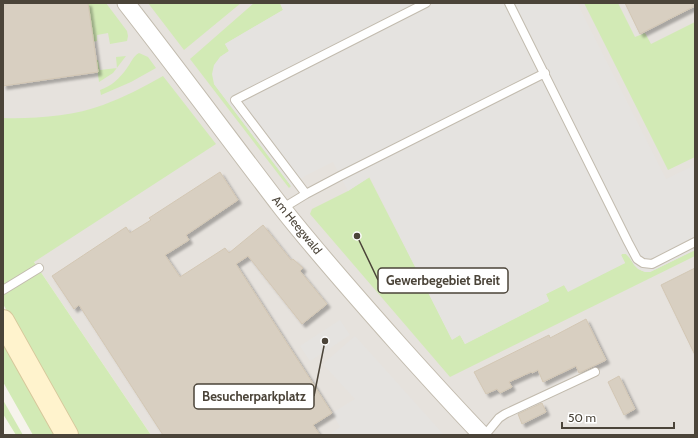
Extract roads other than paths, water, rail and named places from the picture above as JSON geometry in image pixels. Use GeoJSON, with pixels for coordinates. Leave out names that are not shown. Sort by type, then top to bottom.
{"type":"FeatureCollection","features":[{"type":"Feature","properties":{"kind":"main road"},"geometry":{"type":"LineString","coordinates":[[3,321],[67,435]]}},
{"type":"Feature","properties":{"kind":"street","name":"Am Heegwald"},"geometry":{"type":"LineString","coordinates":[[126,3],[283,208],[367,309],[460,413],[483,435]]}},
{"type":"Feature","properties":{"kind":"lane"},"geometry":{"type":"LineString","coordinates":[[306,194],[235,100],[426,3]]}},
{"type":"Feature","properties":{"kind":"lane"},"geometry":{"type":"LineString","coordinates":[[509,3],[637,259],[644,263],[652,264],[695,242]]}},
{"type":"Feature","properties":{"kind":"lane"},"geometry":{"type":"LineString","coordinates":[[283,208],[306,194],[545,73]]}},
{"type":"Feature","properties":{"kind":"lane"},"geometry":{"type":"LineString","coordinates":[[3,290],[39,268]]}},
{"type":"Feature","properties":{"kind":"lane"},"geometry":{"type":"LineString","coordinates":[[483,435],[499,418],[505,414],[595,372]]}},
{"type":"Feature","properties":{"kind":"place","name":"Gewerbegebiet Breit"},"geometry":{"type":"Point","coordinates":[357,236]}},
{"type":"Feature","properties":{"kind":"place","name":"Besucherparkplatz"},"geometry":{"type":"Point","coordinates":[325,341]}}]}
